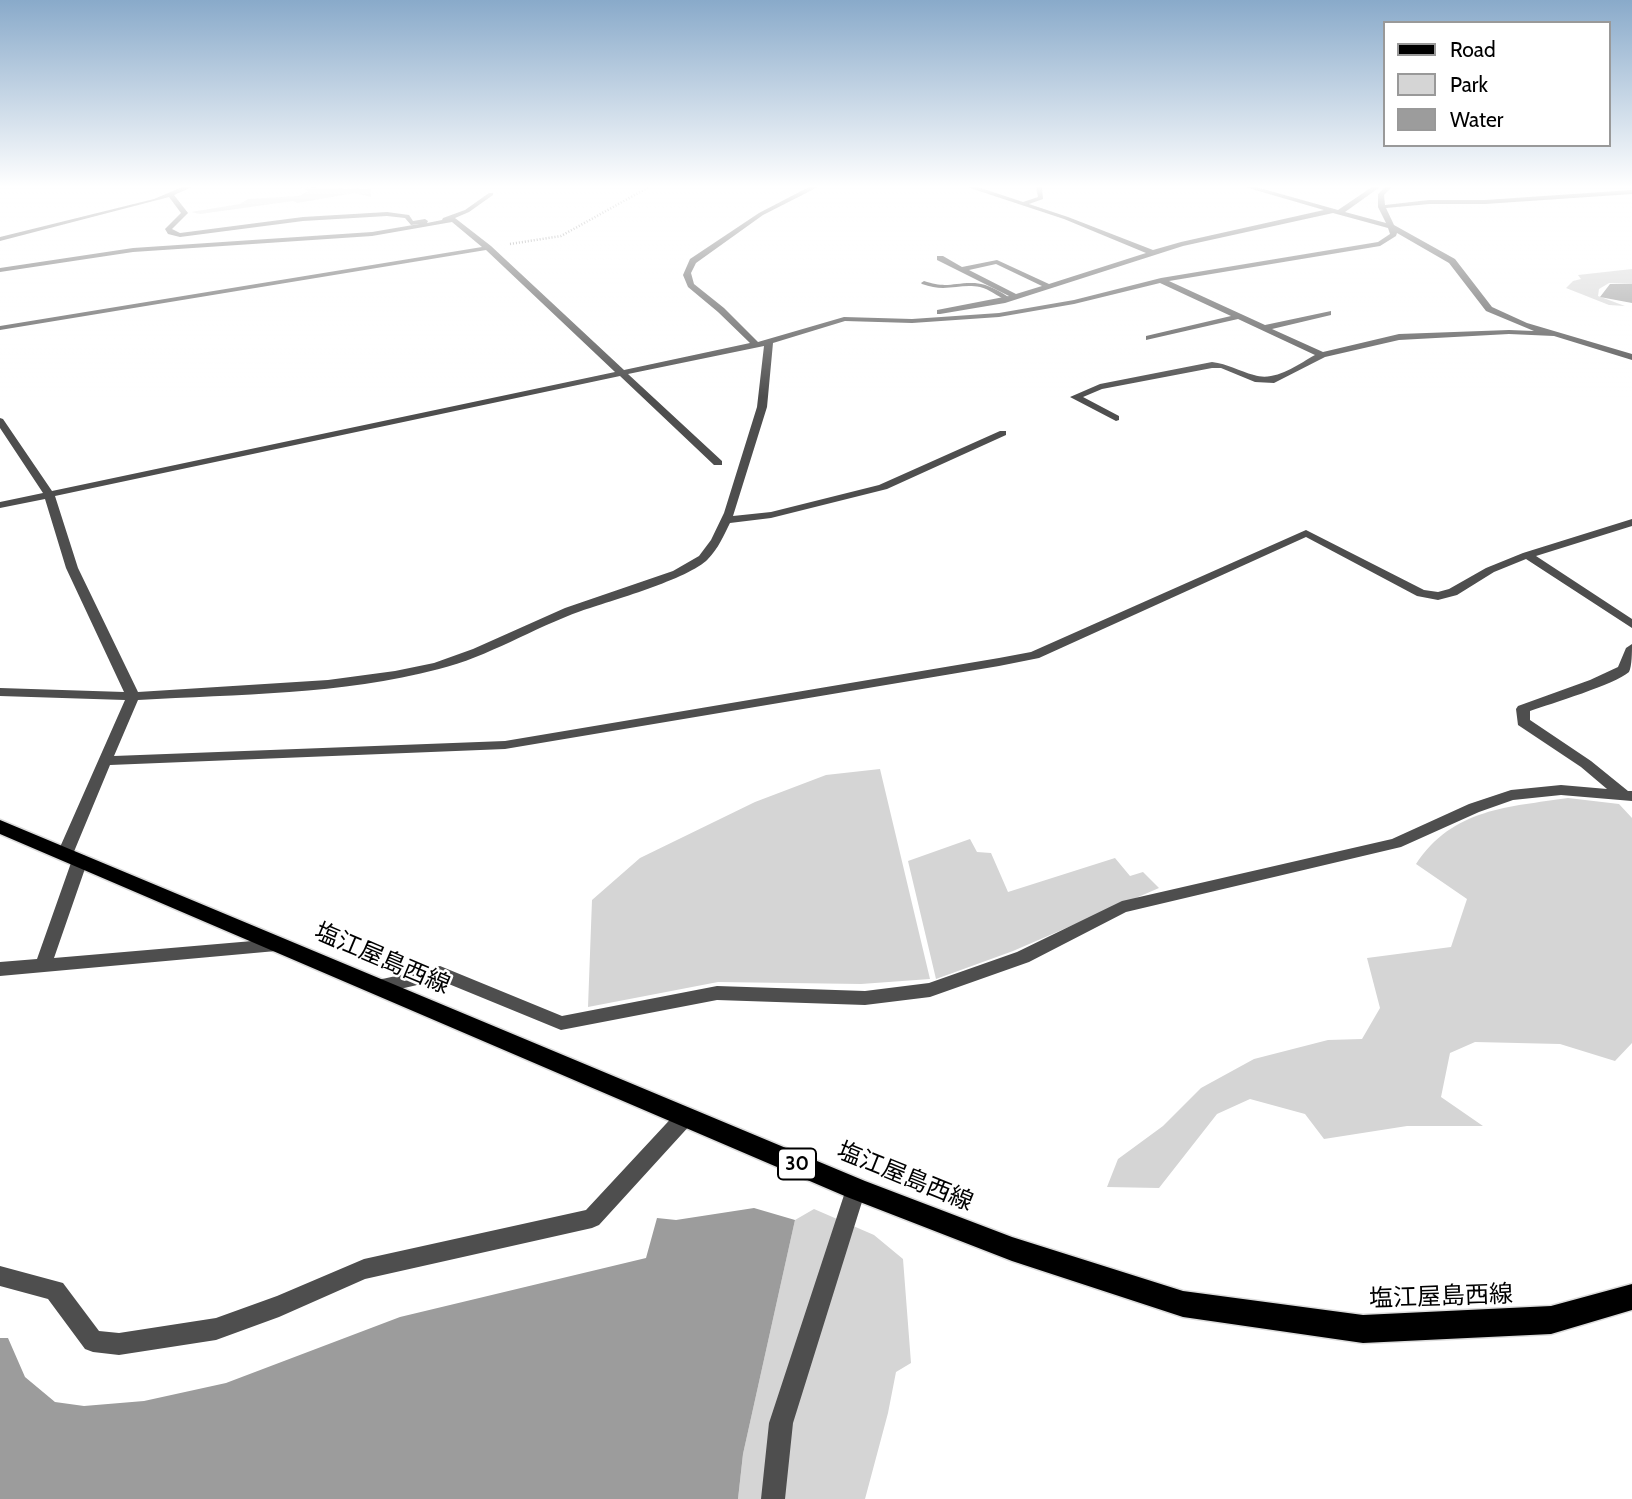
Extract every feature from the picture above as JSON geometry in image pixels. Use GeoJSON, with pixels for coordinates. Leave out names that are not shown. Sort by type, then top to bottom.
{"type":"FeatureCollection","features":[{"type":"Feature","properties":{"kind":"main road","name":"塩江屋島西線"},"geometry":{"type":"LineString","coordinates":[[0,827],[856,1189],[1012,1249],[1183,1304],[1363,1329],[1551,1320],[1632,1297]]}},
{"type":"Feature","properties":{"kind":"street"},"geometry":{"type":"LineString","coordinates":[[0,270],[87,257]]}},
{"type":"Feature","properties":{"kind":"street"},"geometry":{"type":"LineString","coordinates":[[0,328],[433,257]]}},
{"type":"Feature","properties":{"kind":"street"},"geometry":{"type":"LineString","coordinates":[[498,257],[718,463]]}},
{"type":"Feature","properties":{"kind":"street"},"geometry":{"type":"LineString","coordinates":[[699,257],[687,271],[687,279],[691,285],[721,310],[736,329],[763,344]]}},
{"type":"Feature","properties":{"kind":"street"},"geometry":{"type":"LineString","coordinates":[[0,505],[763,344],[844,318],[921,315],[1012,298],[1136,257]]}},
{"type":"Feature","properties":{"kind":"street"},"geometry":{"type":"LineString","coordinates":[[844,318],[912,321],[999,315],[1074,302],[1161,280],[1301,257]]}},
{"type":"Feature","properties":{"kind":"street"},"geometry":{"type":"LineString","coordinates":[[1445,257],[1452,261],[1489,309],[1524,326],[1632,357]]}},
{"type":"Feature","properties":{"kind":"street"},"geometry":{"type":"LineString","coordinates":[[940,258],[1012,298]]}},
{"type":"Feature","properties":{"kind":"street"},"geometry":{"type":"LineString","coordinates":[[961,269],[997,262],[1048,286]]}},
{"type":"Feature","properties":{"kind":"street"},"geometry":{"type":"LineString","coordinates":[[1161,280],[1322,355]]}},
{"type":"Feature","properties":{"kind":"street"},"geometry":{"type":"LineString","coordinates":[[1264,328],[1328,313]]}},
{"type":"Feature","properties":{"kind":"street"},"geometry":{"type":"LineString","coordinates":[[1149,338],[1240,316]]}},
{"type":"Feature","properties":{"kind":"street"},"geometry":{"type":"LineString","coordinates":[[1116,418],[1075,397],[1121,382],[1212,365],[1223,366],[1255,379],[1274,380],[1322,355],[1399,337],[1509,332],[1554,334]]}},
{"type":"Feature","properties":{"kind":"street"},"geometry":{"type":"LineString","coordinates":[[0,692],[133,696],[328,684],[395,675],[436,666],[569,611],[677,573],[703,558],[726,520],[762,407],[763,344]]}},
{"type":"Feature","properties":{"kind":"street"},"geometry":{"type":"LineString","coordinates":[[0,421],[49,494],[72,568],[133,696],[104,761],[72,857],[43,966]]}},
{"type":"Feature","properties":{"kind":"street"},"geometry":{"type":"LineString","coordinates":[[726,520],[771,515],[883,487],[1003,433]]}},
{"type":"Feature","properties":{"kind":"street"},"geometry":{"type":"LineString","coordinates":[[104,761],[505,746],[1035,654],[1306,533],[1421,593],[1438,596],[1453,592],[1490,570],[1527,555],[1632,522]]}},
{"type":"Feature","properties":{"kind":"street"},"geometry":{"type":"LineString","coordinates":[[1527,555],[1632,624]]}},
{"type":"Feature","properties":{"kind":"street"},"geometry":{"type":"LineString","coordinates":[[1628,795],[1523,722],[1523,709],[1595,683],[1624,669],[1632,648]]}},
{"type":"Feature","properties":{"kind":"street"},"geometry":{"type":"LineString","coordinates":[[378,987],[440,973],[561,1023],[717,993],[865,998],[929,990],[1023,957],[1122,907],[1396,843],[1474,808],[1511,795],[1561,790],[1628,795]]}},
{"type":"Feature","properties":{"kind":"street"},"geometry":{"type":"LineString","coordinates":[[0,969],[276,945]]}},
{"type":"Feature","properties":{"kind":"street"},"geometry":{"type":"LineString","coordinates":[[0,1276],[55,1290],[93,1341],[119,1344],[216,1329],[279,1306],[364,1269],[592,1218],[685,1116]]}},
{"type":"Feature","properties":{"kind":"street"},"geometry":{"type":"LineString","coordinates":[[773,1499],[781,1423],[856,1189]]}},
{"type":"Feature","properties":{"kind":"lane"},"geometry":{"type":"LineString","coordinates":[[925,283],[936,289],[981,286],[1012,298]]}},
{"type":"Feature","properties":{"kind":"green space"},"geometry":{"type":"Polygon","coordinates":[[[1632,269],[1632,284],[1609,283],[1599,289],[1598,296],[1625,306],[1609,305],[1566,288],[1573,281],[1581,279],[1578,275],[1632,269]]]}},
{"type":"Feature","properties":{"kind":"green space"},"geometry":{"type":"Polygon","coordinates":[[[880,769],[930,979],[861,984],[718,982],[588,1007],[592,900],[640,858],[755,802],[826,775],[880,769]]]}},
{"type":"Feature","properties":{"kind":"green space"},"geometry":{"type":"Polygon","coordinates":[[[1568,798],[1619,804],[1632,818],[1632,1043],[1615,1061],[1560,1044],[1475,1042],[1450,1053],[1441,1097],[1483,1126],[1407,1126],[1324,1139],[1305,1114],[1250,1099],[1217,1114],[1159,1188],[1107,1187],[1118,1159],[1163,1126],[1201,1088],[1254,1059],[1328,1040],[1362,1039],[1380,1008],[1367,958],[1451,947],[1467,899],[1416,864],[1447,831],[1484,813],[1568,798]]]}},
{"type":"Feature","properties":{"kind":"green space"},"geometry":{"type":"Polygon","coordinates":[[[970,839],[977,852],[991,853],[1008,892],[1115,858],[1130,876],[1143,872],[1159,888],[1013,951],[936,979],[908,861],[970,839]]]}},
{"type":"Feature","properties":{"kind":"green space"},"geometry":{"type":"Polygon","coordinates":[[[814,1209],[874,1235],[903,1259],[911,1363],[896,1372],[865,1499],[738,1499],[743,1454],[795,1220],[814,1209]]]}},
{"type":"Feature","properties":{"kind":"water"},"geometry":{"type":"Polygon","coordinates":[[[1610,284],[1632,284],[1632,303],[1600,297],[1610,284]]]}},
{"type":"Feature","properties":{"kind":"water"},"geometry":{"type":"Polygon","coordinates":[[[754,1208],[795,1220],[743,1454],[738,1499],[0,1499],[0,1338],[8,1338],[25,1377],[55,1402],[84,1406],[144,1401],[226,1383],[400,1317],[646,1258],[657,1218],[676,1220],[754,1208]]]}}]}
